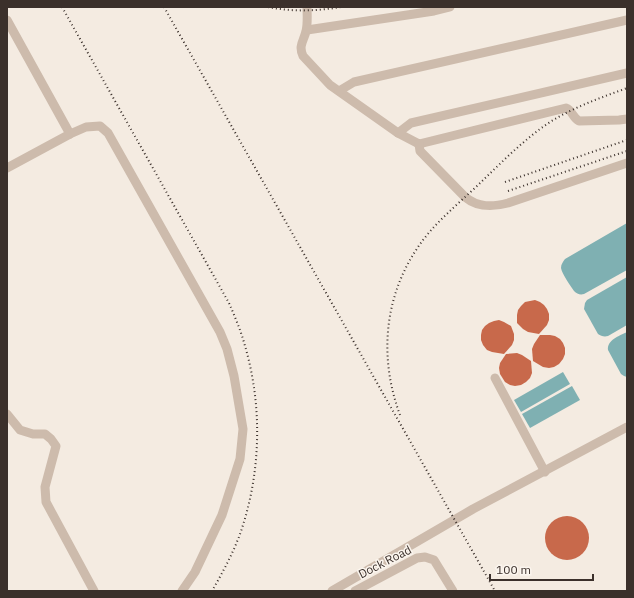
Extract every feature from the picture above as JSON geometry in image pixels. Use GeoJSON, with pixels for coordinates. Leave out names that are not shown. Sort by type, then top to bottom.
{"type":"FeatureCollection","features":[{"type":"Feature","properties":{"kind":"lane"},"geometry":{"type":"LineString","coordinates":[[307,7],[307,30],[301,44],[301,51],[304,56],[330,84],[339,91],[398,133],[419,144],[566,108],[578,121],[627,119]]}},
{"type":"Feature","properties":{"kind":"lane"},"geometry":{"type":"LineString","coordinates":[[307,30],[434,11],[450,7]]}},
{"type":"Feature","properties":{"kind":"lane"},"geometry":{"type":"LineString","coordinates":[[7,20],[70,134]]}},
{"type":"Feature","properties":{"kind":"lane"},"geometry":{"type":"LineString","coordinates":[[339,91],[354,82],[627,20]]}},
{"type":"Feature","properties":{"kind":"lane"},"geometry":{"type":"LineString","coordinates":[[398,133],[411,123],[627,73]]}},
{"type":"Feature","properties":{"kind":"lane"},"geometry":{"type":"LineString","coordinates":[[7,168],[70,134],[86,127],[100,126],[108,133],[220,332],[227,349],[234,376],[243,429],[240,459],[222,515],[195,572],[182,591]]}},
{"type":"Feature","properties":{"kind":"lane"},"geometry":{"type":"LineString","coordinates":[[419,144],[420,151],[465,197],[473,202],[486,206],[508,203],[627,163]]}},
{"type":"Feature","properties":{"kind":"lane"},"geometry":{"type":"LineString","coordinates":[[495,378],[545,472]]}},
{"type":"Feature","properties":{"kind":"lane"},"geometry":{"type":"LineString","coordinates":[[7,414],[20,430],[33,434],[45,434],[56,446],[45,487],[46,502],[94,591]]}},
{"type":"Feature","properties":{"kind":"lane"},"geometry":{"type":"LineString","coordinates":[[332,591],[473,510],[627,427]]}},
{"type":"Feature","properties":{"kind":"lane","name":"Dock Road"},"geometry":{"type":"LineString","coordinates":[[355,591],[417,558],[425,557],[434,560],[453,591]]}},
{"type":"Feature","properties":{"kind":"water"},"geometry":{"type":"Polygon","coordinates":[[[627,223],[627,270],[584,294],[576,293],[564,276],[561,268],[562,263],[565,259],[627,223]]]}},
{"type":"Feature","properties":{"kind":"water"},"geometry":{"type":"Polygon","coordinates":[[[627,277],[627,325],[608,336],[600,335],[584,309],[585,303],[587,300],[627,277]]]}},
{"type":"Feature","properties":{"kind":"water"},"geometry":{"type":"Polygon","coordinates":[[[627,332],[627,377],[621,374],[608,350],[608,347],[611,341],[627,332]]]}},
{"type":"Feature","properties":{"kind":"water"},"geometry":{"type":"Polygon","coordinates":[[[563,372],[570,384],[521,412],[514,400],[563,372]]]}},
{"type":"Feature","properties":{"kind":"water"},"geometry":{"type":"Polygon","coordinates":[[[572,386],[580,400],[530,428],[522,414],[572,386]]]}},
{"type":"Feature","properties":{"kind":"building"},"geometry":{"type":"Polygon","coordinates":[[[535,300],[544,305],[549,314],[547,325],[539,334],[528,332],[517,323],[518,310],[521,306],[525,302],[535,300]]]}},
{"type":"Feature","properties":{"kind":"building"},"geometry":{"type":"Polygon","coordinates":[[[499,320],[511,326],[514,334],[512,345],[504,354],[487,350],[481,340],[482,330],[485,326],[499,320]]]}},
{"type":"Feature","properties":{"kind":"building"},"geometry":{"type":"Polygon","coordinates":[[[540,335],[555,336],[563,343],[565,354],[559,364],[554,367],[543,367],[533,361],[532,349],[540,335]]]}},
{"type":"Feature","properties":{"kind":"building"},"geometry":{"type":"Polygon","coordinates":[[[517,353],[531,361],[532,373],[526,382],[515,386],[505,382],[500,374],[499,368],[500,363],[506,354],[517,353]]]}},
{"type":"Feature","properties":{"kind":"building"},"geometry":{"type":"Polygon","coordinates":[[[563,516],[571,516],[576,517],[583,522],[588,529],[588,547],[583,554],[576,559],[563,560],[555,557],[548,550],[545,542],[545,534],[548,526],[555,519],[563,516]]]}},
{"type":"Feature","properties":{"kind":"railway"},"geometry":{"type":"LineString","coordinates":[[62,7],[229,303],[240,329],[251,368],[257,413],[256,459],[253,481],[249,503],[240,534],[212,591]]}},
{"type":"Feature","properties":{"kind":"railway"},"geometry":{"type":"LineString","coordinates":[[164,7],[495,591]]}},
{"type":"Feature","properties":{"kind":"railway"},"geometry":{"type":"LineString","coordinates":[[268,7],[286,10],[341,7]]}},
{"type":"Feature","properties":{"kind":"railway"},"geometry":{"type":"LineString","coordinates":[[400,415],[393,392],[387,345],[389,321],[394,298],[402,276],[413,255],[427,235],[439,222],[530,136],[568,112],[627,88]]}},
{"type":"Feature","properties":{"kind":"railway"},"geometry":{"type":"LineString","coordinates":[[505,182],[627,140]]}},
{"type":"Feature","properties":{"kind":"railway"},"geometry":{"type":"LineString","coordinates":[[508,191],[627,151]]}}]}
